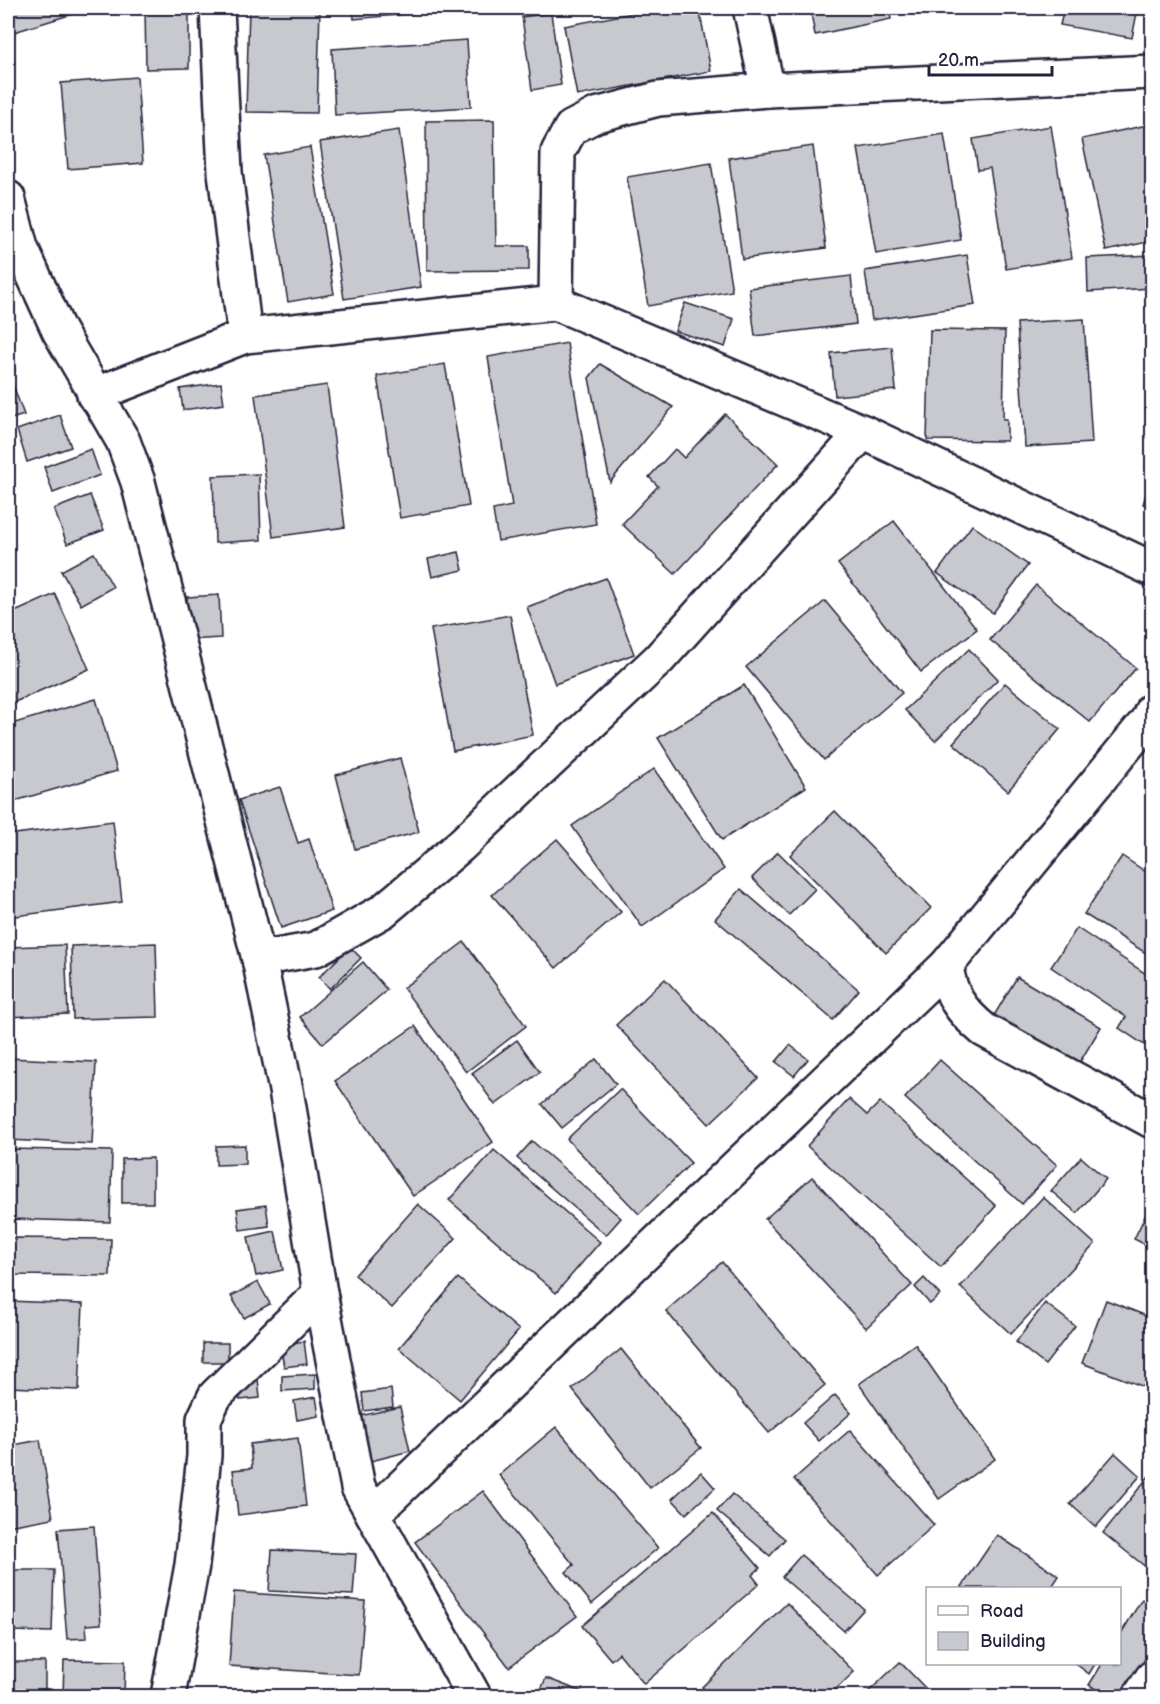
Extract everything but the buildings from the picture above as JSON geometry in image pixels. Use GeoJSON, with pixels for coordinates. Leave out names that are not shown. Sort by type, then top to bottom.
{"type":"FeatureCollection","features":[{"type":"Feature","properties":{"kind":"street"},"geometry":{"type":"LineString","coordinates":[[217,8],[225,172],[245,336]]}},
{"type":"Feature","properties":{"kind":"street"},"geometry":{"type":"LineString","coordinates":[[750,8],[768,90]]}},
{"type":"Feature","properties":{"kind":"street"},"geometry":{"type":"LineString","coordinates":[[556,303],[558,152],[572,128],[596,115],[658,99],[768,90],[1152,72]]}},
{"type":"Feature","properties":{"kind":"street"},"geometry":{"type":"LineString","coordinates":[[8,198],[21,248],[59,331],[94,395],[123,441],[138,482],[259,959],[286,1090],[320,1293],[358,1487],[474,1696]]}},
{"type":"Feature","properties":{"kind":"street"},"geometry":{"type":"LineString","coordinates":[[94,395],[245,336],[556,303],[863,432],[1152,568]]}},
{"type":"Feature","properties":{"kind":"street"},"geometry":{"type":"LineString","coordinates":[[259,959],[316,949],[382,911],[460,846],[659,659],[863,432]]}},
{"type":"Feature","properties":{"kind":"street"},"geometry":{"type":"LineString","coordinates":[[373,1514],[946,966],[1151,719]]}},
{"type":"Feature","properties":{"kind":"street"},"geometry":{"type":"LineString","coordinates":[[946,966],[954,1000],[965,1014],[984,1030],[1152,1121]]}},
{"type":"Feature","properties":{"kind":"street"},"geometry":{"type":"LineString","coordinates":[[168,1696],[192,1565],[204,1456],[204,1419],[215,1395],[320,1293]]}},
{"type":"Feature","properties":{"kind":"street"},"geometry":{"type":"LineString","coordinates":[[1140,1696],[1152,1678]]}}]}
